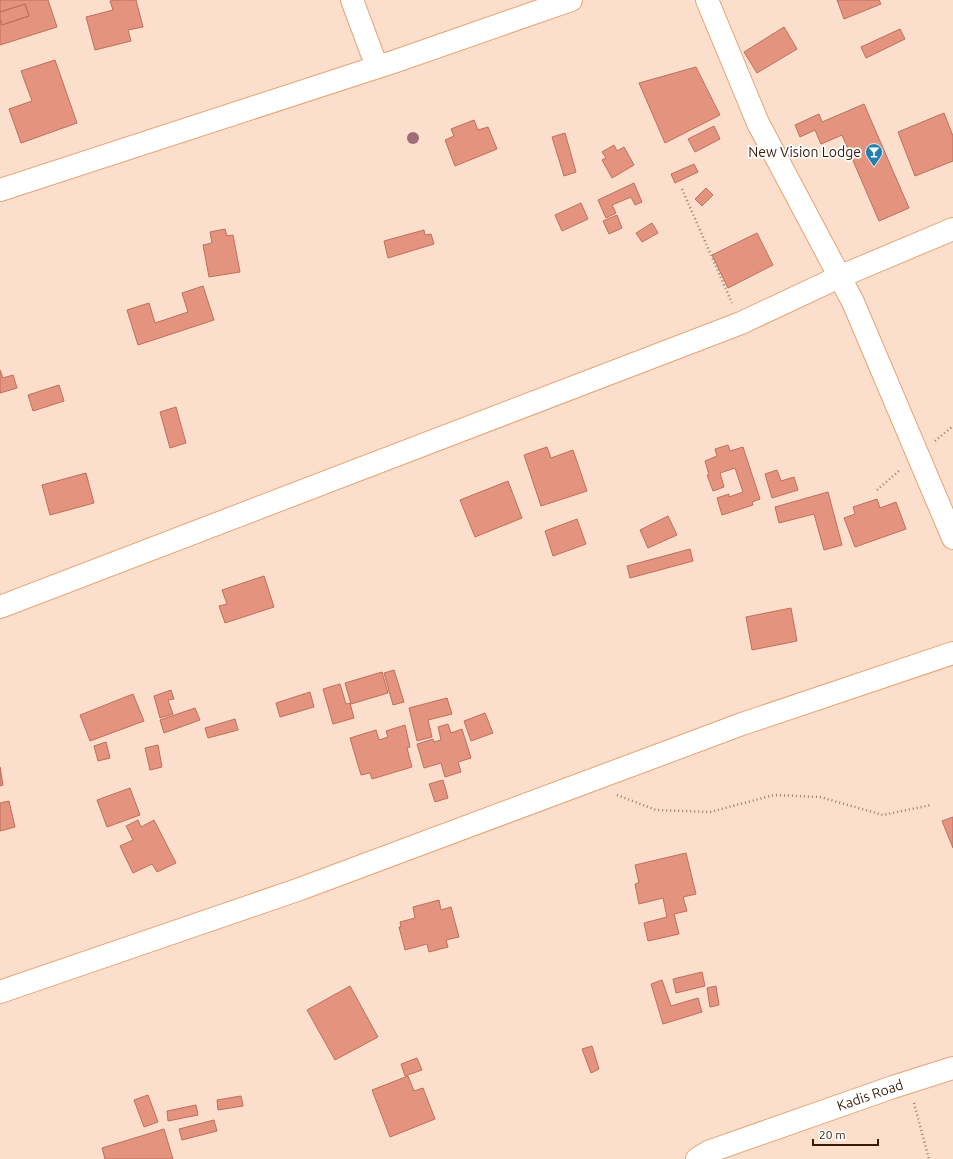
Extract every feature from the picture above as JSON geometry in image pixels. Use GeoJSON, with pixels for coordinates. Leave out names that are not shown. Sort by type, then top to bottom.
{"type":"FeatureCollection","features":[{"type":"Feature","properties":{"kind":"street"},"geometry":{"type":"LineString","coordinates":[[352,0],[377,67]]}},
{"type":"Feature","properties":{"kind":"street"},"geometry":{"type":"LineString","coordinates":[[0,190],[377,67],[571,0]]}},
{"type":"Feature","properties":{"kind":"street"},"geometry":{"type":"LineString","coordinates":[[707,0],[758,123],[852,302],[953,538]]}},
{"type":"Feature","properties":{"kind":"street"},"geometry":{"type":"LineString","coordinates":[[0,607],[741,323],[839,277],[953,229]]}},
{"type":"Feature","properties":{"kind":"street"},"geometry":{"type":"LineString","coordinates":[[0,992],[300,889],[742,724],[953,653]]}},
{"type":"Feature","properties":{"kind":"street","name":"Kadis Road"},"geometry":{"type":"LineString","coordinates":[[705,1157],[909,1082],[953,1068]]}},
{"type":"Feature","properties":{"kind":"path"},"geometry":{"type":"LineString","coordinates":[[682,189],[741,323]]}},
{"type":"Feature","properties":{"kind":"path"},"geometry":{"type":"LineString","coordinates":[[585,783],[656,810],[710,812],[774,795],[820,797],[883,815],[932,805]]}},
{"type":"Feature","properties":{"kind":"path"},"geometry":{"type":"LineString","coordinates":[[909,1082],[929,1159]]}},
{"type":"Feature","properties":{"kind":"building"},"geometry":{"type":"Polygon","coordinates":[[[0,0],[48,0],[57,27],[0,45],[0,19],[2,25],[29,16],[25,4],[0,12],[0,0]]]}},
{"type":"Feature","properties":{"kind":"building"},"geometry":{"type":"Polygon","coordinates":[[[136,0],[143,27],[128,30],[131,41],[95,50],[86,17],[113,10],[110,1],[136,0]]]}},
{"type":"Feature","properties":{"kind":"building"},"geometry":{"type":"Polygon","coordinates":[[[837,0],[879,0],[881,4],[844,19],[837,0]]]}},
{"type":"Feature","properties":{"kind":"building"},"geometry":{"type":"Polygon","coordinates":[[[25,4],[29,16],[2,25],[0,12],[25,4]]]}},
{"type":"Feature","properties":{"kind":"building"},"geometry":{"type":"Polygon","coordinates":[[[784,27],[797,49],[757,73],[744,52],[784,27]]]}},
{"type":"Feature","properties":{"kind":"building"},"geometry":{"type":"Polygon","coordinates":[[[900,29],[905,39],[866,58],[861,47],[900,29]]]}},
{"type":"Feature","properties":{"kind":"building"},"geometry":{"type":"Polygon","coordinates":[[[55,60],[77,123],[21,143],[9,109],[32,101],[21,71],[55,60]]]}},
{"type":"Feature","properties":{"kind":"building"},"geometry":{"type":"Polygon","coordinates":[[[696,67],[720,115],[665,143],[639,83],[696,67]]]}},
{"type":"Feature","properties":{"kind":"building","name":"New Vision Lodge"},"geometry":{"type":"Polygon","coordinates":[[[864,104],[909,208],[879,221],[842,135],[821,144],[815,130],[800,137],[795,125],[819,114],[822,122],[864,104]]]}},
{"type":"Feature","properties":{"kind":"building"},"geometry":{"type":"Polygon","coordinates":[[[944,113],[953,136],[953,161],[915,176],[898,132],[944,113]]]}},
{"type":"Feature","properties":{"kind":"building"},"geometry":{"type":"Polygon","coordinates":[[[474,120],[478,130],[488,127],[497,149],[455,166],[445,140],[454,136],[451,129],[474,120]]]}},
{"type":"Feature","properties":{"kind":"building"},"geometry":{"type":"Polygon","coordinates":[[[714,126],[720,139],[695,152],[688,139],[714,126]]]}},
{"type":"Feature","properties":{"kind":"building"},"geometry":{"type":"Polygon","coordinates":[[[565,133],[576,172],[564,176],[552,137],[565,133]]]}},
{"type":"Feature","properties":{"kind":"building"},"geometry":{"type":"Polygon","coordinates":[[[614,145],[617,151],[624,147],[634,165],[612,178],[602,160],[606,158],[602,152],[614,145]]]}},
{"type":"Feature","properties":{"kind":"building"},"geometry":{"type":"Polygon","coordinates":[[[694,164],[698,172],[675,183],[671,174],[694,164]]]}},
{"type":"Feature","properties":{"kind":"building"},"geometry":{"type":"Polygon","coordinates":[[[634,183],[642,202],[635,205],[631,197],[612,205],[616,213],[606,218],[598,200],[634,183]]]}},
{"type":"Feature","properties":{"kind":"building"},"geometry":{"type":"Polygon","coordinates":[[[706,188],[713,195],[702,206],[695,199],[706,188]]]}},
{"type":"Feature","properties":{"kind":"building"},"geometry":{"type":"Polygon","coordinates":[[[581,203],[588,219],[562,231],[555,215],[581,203]]]}},
{"type":"Feature","properties":{"kind":"building"},"geometry":{"type":"Polygon","coordinates":[[[617,215],[622,228],[609,234],[603,221],[617,215]]]}},
{"type":"Feature","properties":{"kind":"building"},"geometry":{"type":"Polygon","coordinates":[[[652,223],[658,233],[642,242],[636,233],[652,223]]]}},
{"type":"Feature","properties":{"kind":"building"},"geometry":{"type":"Polygon","coordinates":[[[225,229],[227,236],[233,235],[240,272],[209,277],[203,245],[212,243],[210,232],[225,229]]]}},
{"type":"Feature","properties":{"kind":"building"},"geometry":{"type":"Polygon","coordinates":[[[424,230],[425,235],[431,234],[434,244],[388,258],[384,241],[424,230]]]}},
{"type":"Feature","properties":{"kind":"building"},"geometry":{"type":"Polygon","coordinates":[[[757,233],[773,265],[728,288],[712,255],[757,233]]]}},
{"type":"Feature","properties":{"kind":"building"},"geometry":{"type":"Polygon","coordinates":[[[203,286],[214,320],[138,345],[127,310],[149,303],[155,323],[188,312],[182,293],[203,286]]]}},
{"type":"Feature","properties":{"kind":"building"},"geometry":{"type":"Polygon","coordinates":[[[0,370],[3,378],[13,375],[17,388],[0,393],[0,370]]]}},
{"type":"Feature","properties":{"kind":"building"},"geometry":{"type":"Polygon","coordinates":[[[59,385],[64,401],[33,411],[28,395],[59,385]]]}},
{"type":"Feature","properties":{"kind":"building"},"geometry":{"type":"Polygon","coordinates":[[[176,407],[186,443],[170,448],[160,412],[176,407]]]}},
{"type":"Feature","properties":{"kind":"building"},"geometry":{"type":"Polygon","coordinates":[[[728,445],[730,451],[743,447],[760,499],[752,502],[753,505],[722,515],[717,498],[729,494],[729,497],[743,492],[735,468],[720,473],[724,487],[713,491],[707,475],[709,475],[705,461],[717,456],[715,449],[728,445]]]}},
{"type":"Feature","properties":{"kind":"building"},"geometry":{"type":"Polygon","coordinates":[[[547,447],[551,458],[573,450],[587,491],[541,506],[524,455],[547,447]]]}},
{"type":"Feature","properties":{"kind":"building"},"geometry":{"type":"Polygon","coordinates":[[[777,470],[781,481],[794,477],[798,490],[772,498],[765,474],[777,470]]]}},
{"type":"Feature","properties":{"kind":"building"},"geometry":{"type":"Polygon","coordinates":[[[86,473],[94,503],[50,515],[42,485],[86,473]]]}},
{"type":"Feature","properties":{"kind":"building"},"geometry":{"type":"Polygon","coordinates":[[[508,481],[522,518],[475,537],[460,500],[508,481]]]}},
{"type":"Feature","properties":{"kind":"building"},"geometry":{"type":"Polygon","coordinates":[[[828,492],[842,545],[824,550],[814,514],[779,523],[775,507],[828,492]]]}},
{"type":"Feature","properties":{"kind":"building"},"geometry":{"type":"Polygon","coordinates":[[[877,499],[880,508],[896,502],[906,529],[855,547],[844,518],[855,514],[853,507],[877,499]]]}},
{"type":"Feature","properties":{"kind":"building"},"geometry":{"type":"Polygon","coordinates":[[[668,516],[677,535],[648,548],[640,530],[668,516]]]}},
{"type":"Feature","properties":{"kind":"building"},"geometry":{"type":"Polygon","coordinates":[[[577,519],[586,544],[553,556],[545,531],[577,519]]]}},
{"type":"Feature","properties":{"kind":"building"},"geometry":{"type":"Polygon","coordinates":[[[690,549],[693,561],[630,578],[627,566],[690,549]]]}},
{"type":"Feature","properties":{"kind":"building"},"geometry":{"type":"Polygon","coordinates":[[[264,576],[274,607],[225,623],[219,606],[227,604],[222,590],[264,576]]]}},
{"type":"Feature","properties":{"kind":"building"},"geometry":{"type":"Polygon","coordinates":[[[791,608],[797,641],[752,650],[746,617],[791,608]]]}},
{"type":"Feature","properties":{"kind":"building"},"geometry":{"type":"Polygon","coordinates":[[[394,670],[404,702],[393,705],[384,673],[394,670]]]}},
{"type":"Feature","properties":{"kind":"building"},"geometry":{"type":"Polygon","coordinates":[[[382,672],[388,693],[351,704],[345,683],[382,672]]]}},
{"type":"Feature","properties":{"kind":"building"},"geometry":{"type":"Polygon","coordinates":[[[340,684],[346,704],[350,703],[354,718],[333,724],[323,689],[340,684]]]}},
{"type":"Feature","properties":{"kind":"building"},"geometry":{"type":"Polygon","coordinates":[[[171,690],[174,699],[168,700],[173,714],[160,718],[154,696],[171,690]]]}},
{"type":"Feature","properties":{"kind":"building"},"geometry":{"type":"Polygon","coordinates":[[[310,692],[314,707],[280,717],[276,703],[310,692]]]}},
{"type":"Feature","properties":{"kind":"building"},"geometry":{"type":"Polygon","coordinates":[[[133,694],[144,721],[90,741],[80,715],[133,694]]]}},
{"type":"Feature","properties":{"kind":"building"},"geometry":{"type":"Polygon","coordinates":[[[447,698],[452,714],[428,720],[432,737],[417,741],[409,708],[447,698]]]}},
{"type":"Feature","properties":{"kind":"building"},"geometry":{"type":"Polygon","coordinates":[[[195,708],[200,720],[164,733],[160,720],[195,708]]]}},
{"type":"Feature","properties":{"kind":"building"},"geometry":{"type":"Polygon","coordinates":[[[485,713],[493,733],[471,741],[464,721],[485,713]]]}},
{"type":"Feature","properties":{"kind":"building"},"geometry":{"type":"Polygon","coordinates":[[[235,719],[238,730],[208,738],[205,728],[235,719]]]}},
{"type":"Feature","properties":{"kind":"building"},"geometry":{"type":"Polygon","coordinates":[[[448,724],[451,733],[462,729],[471,758],[458,762],[461,772],[445,777],[441,763],[424,768],[417,744],[433,739],[434,742],[441,740],[438,727],[448,724]]]}},
{"type":"Feature","properties":{"kind":"building"},"geometry":{"type":"Polygon","coordinates":[[[405,725],[410,747],[407,748],[412,767],[372,779],[370,773],[361,775],[350,738],[376,730],[379,740],[388,737],[386,731],[405,725]]]}},
{"type":"Feature","properties":{"kind":"building"},"geometry":{"type":"Polygon","coordinates":[[[106,742],[110,758],[98,761],[94,746],[106,742]]]}},
{"type":"Feature","properties":{"kind":"building"},"geometry":{"type":"Polygon","coordinates":[[[158,745],[162,767],[150,770],[145,748],[158,745]]]}},
{"type":"Feature","properties":{"kind":"building"},"geometry":{"type":"Polygon","coordinates":[[[0,767],[3,785],[0,786],[0,767]]]}},
{"type":"Feature","properties":{"kind":"building"},"geometry":{"type":"Polygon","coordinates":[[[443,780],[448,798],[435,802],[429,784],[443,780]]]}},
{"type":"Feature","properties":{"kind":"building"},"geometry":{"type":"Polygon","coordinates":[[[130,788],[140,815],[107,827],[97,800],[130,788]]]}},
{"type":"Feature","properties":{"kind":"building"},"geometry":{"type":"Polygon","coordinates":[[[9,801],[15,827],[0,831],[0,803],[9,801]]]}},
{"type":"Feature","properties":{"kind":"building"},"geometry":{"type":"Polygon","coordinates":[[[953,817],[953,848],[942,821],[953,817]]]}},
{"type":"Feature","properties":{"kind":"building"},"geometry":{"type":"Polygon","coordinates":[[[138,820],[141,827],[154,820],[176,863],[157,872],[152,864],[133,873],[120,846],[133,840],[126,826],[138,820]]]}},
{"type":"Feature","properties":{"kind":"building"},"geometry":{"type":"Polygon","coordinates":[[[686,853],[696,894],[683,897],[687,911],[674,914],[679,934],[648,941],[644,923],[667,917],[663,898],[639,904],[635,884],[639,883],[635,865],[686,853]]]}},
{"type":"Feature","properties":{"kind":"building"},"geometry":{"type":"Polygon","coordinates":[[[439,900],[441,910],[451,907],[459,937],[446,940],[448,947],[429,952],[427,944],[405,950],[399,927],[401,927],[400,922],[415,918],[413,907],[439,900]]]}},
{"type":"Feature","properties":{"kind":"building"},"geometry":{"type":"Polygon","coordinates":[[[702,972],[705,986],[676,993],[673,979],[702,972]]]}},
{"type":"Feature","properties":{"kind":"building"},"geometry":{"type":"Polygon","coordinates":[[[662,980],[671,1006],[698,998],[702,1012],[663,1024],[651,984],[662,980]]]}},
{"type":"Feature","properties":{"kind":"building"},"geometry":{"type":"Polygon","coordinates":[[[350,986],[378,1037],[335,1060],[307,1010],[350,986]]]}},
{"type":"Feature","properties":{"kind":"building"},"geometry":{"type":"Polygon","coordinates":[[[716,986],[719,1005],[710,1007],[707,988],[716,986]]]}},
{"type":"Feature","properties":{"kind":"building"},"geometry":{"type":"Polygon","coordinates":[[[592,1046],[599,1069],[591,1073],[582,1049],[592,1046]]]}},
{"type":"Feature","properties":{"kind":"building"},"geometry":{"type":"Polygon","coordinates":[[[417,1058],[422,1070],[405,1076],[401,1064],[417,1058]]]}},
{"type":"Feature","properties":{"kind":"building"},"geometry":{"type":"Polygon","coordinates":[[[408,1076],[414,1091],[423,1088],[435,1119],[390,1137],[372,1090],[408,1076]]]}},
{"type":"Feature","properties":{"kind":"building"},"geometry":{"type":"Polygon","coordinates":[[[148,1095],[158,1122],[144,1127],[134,1100],[148,1095]]]}},
{"type":"Feature","properties":{"kind":"building"},"geometry":{"type":"Polygon","coordinates":[[[241,1096],[243,1106],[218,1110],[217,1100],[241,1096]]]}},
{"type":"Feature","properties":{"kind":"building"},"geometry":{"type":"Polygon","coordinates":[[[196,1105],[198,1115],[168,1121],[167,1111],[196,1105]]]}},
{"type":"Feature","properties":{"kind":"building"},"geometry":{"type":"Polygon","coordinates":[[[214,1120],[217,1131],[182,1140],[179,1129],[214,1120]]]}},
{"type":"Feature","properties":{"kind":"building"},"geometry":{"type":"Polygon","coordinates":[[[164,1129],[173,1159],[105,1159],[102,1148],[164,1129]]]}},
{"type":"Feature","properties":{"kind":"place","name":"New Vision Lodge"},"geometry":{"type":"Point","coordinates":[874,167]}}]}
